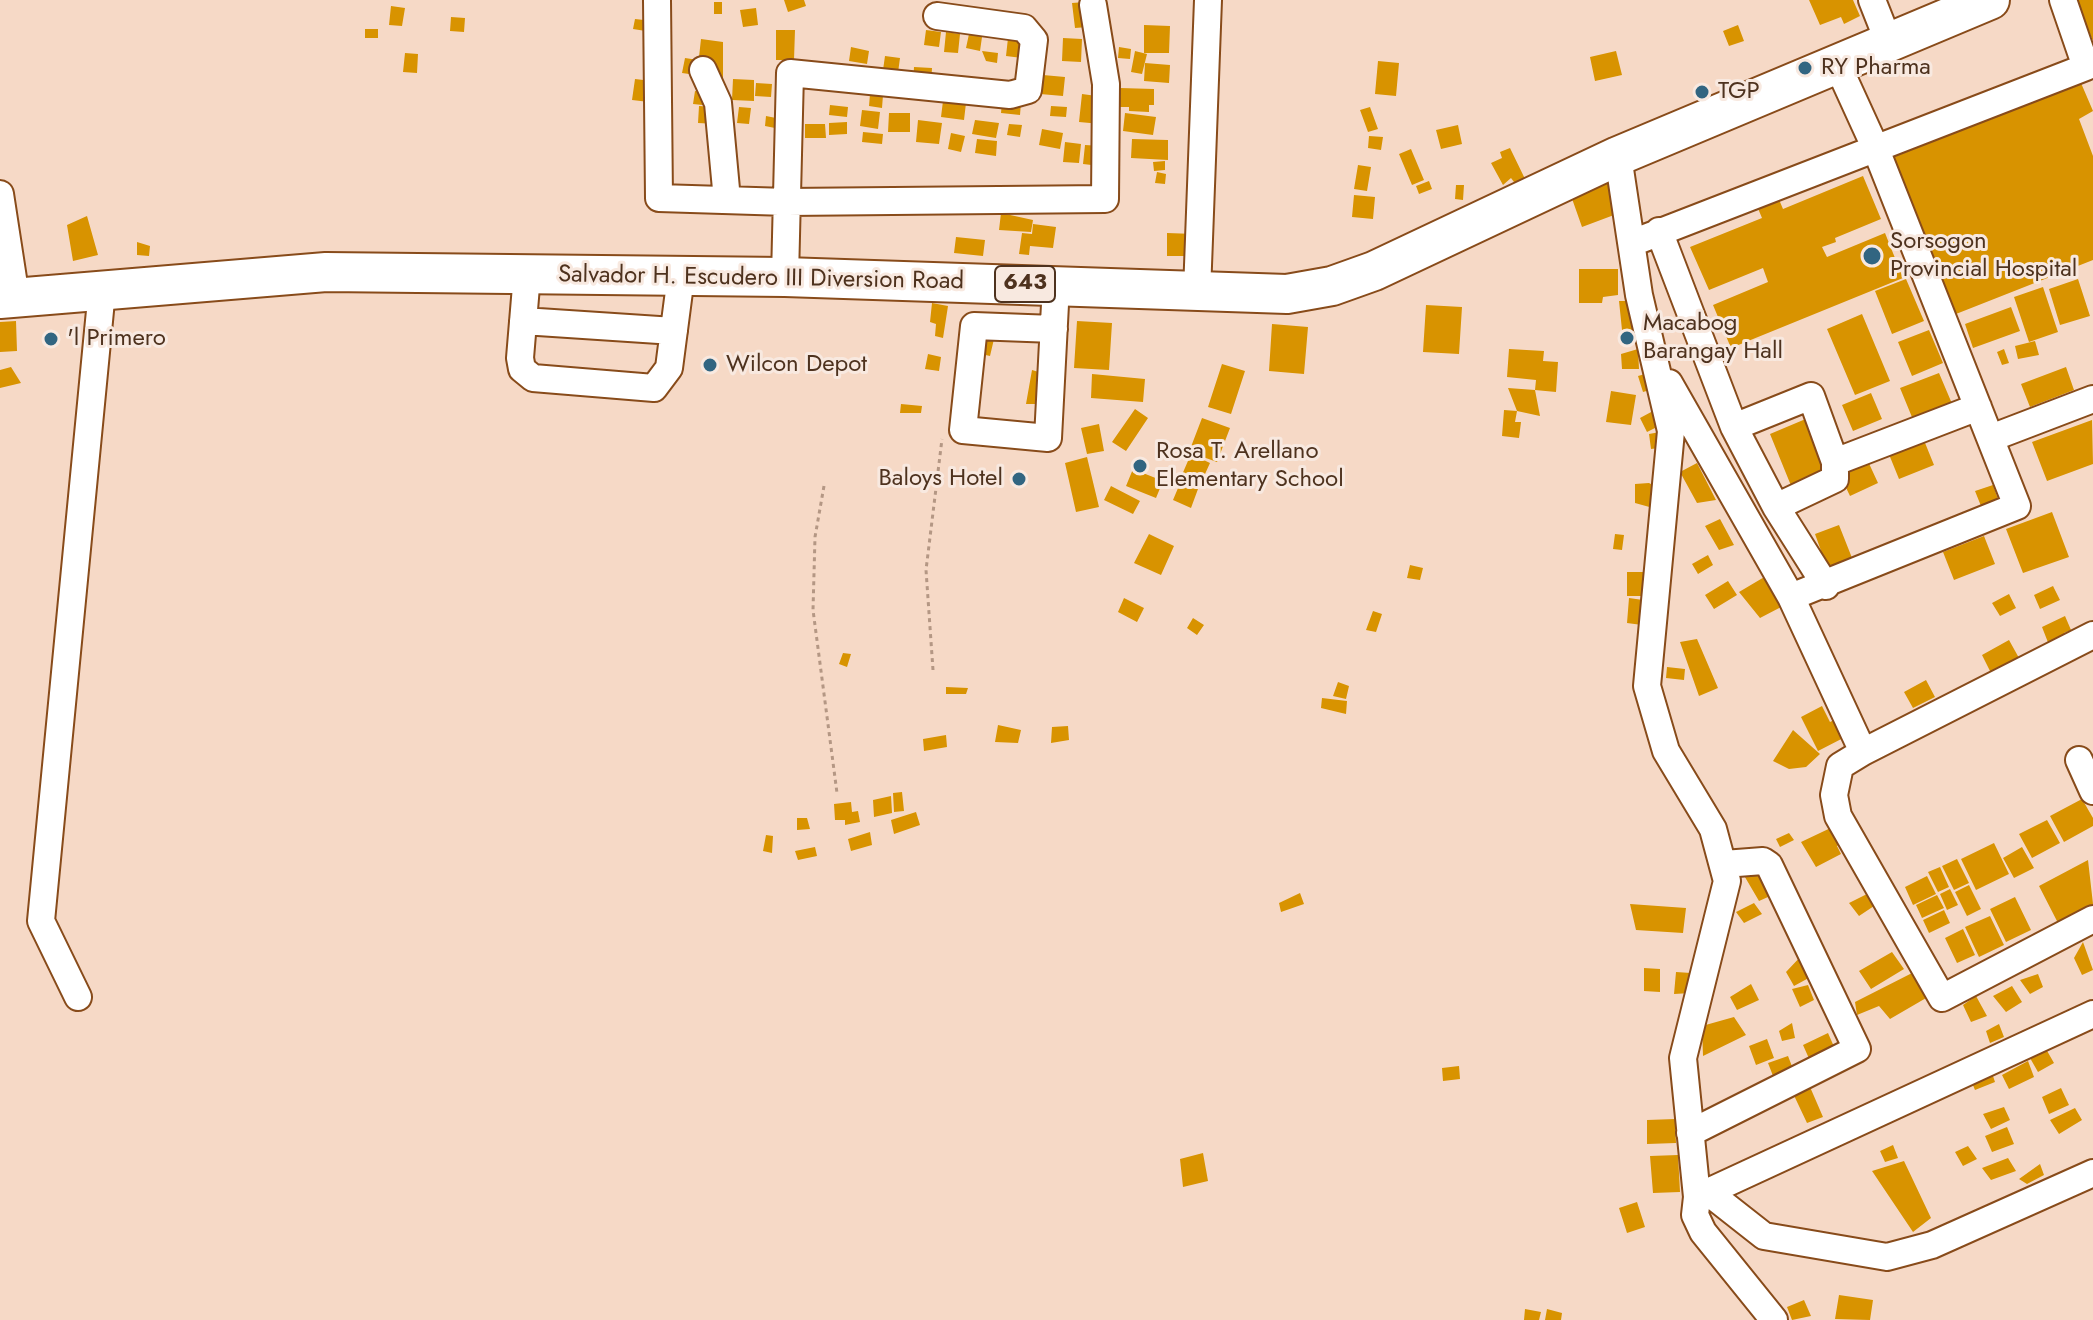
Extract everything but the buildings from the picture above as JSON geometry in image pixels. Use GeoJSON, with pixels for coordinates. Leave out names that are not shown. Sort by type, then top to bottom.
{"type":"FeatureCollection","features":[{"type":"Feature","properties":{"kind":"highway","name":"Salvador H. Escudero III Diversion Road"},"geometry":{"type":"LineString","coordinates":[[5,298],[326,272],[785,277],[1287,294],[1332,286],[1432,244],[1618,156],[1990,0]]}},
{"type":"Feature","properties":{"kind":"street"},"geometry":{"type":"LineString","coordinates":[[657,0],[659,198],[787,202],[1105,199],[1106,84],[1093,5]]}},
{"type":"Feature","properties":{"kind":"street"},"geometry":{"type":"LineString","coordinates":[[1197,292],[1208,0]]}},
{"type":"Feature","properties":{"kind":"street"},"geometry":{"type":"LineString","coordinates":[[1872,0],[1889,43]]}},
{"type":"Feature","properties":{"kind":"street"},"geometry":{"type":"LineString","coordinates":[[1632,243],[1875,147],[2089,77],[2063,0]]}},
{"type":"Feature","properties":{"kind":"street"},"geometry":{"type":"LineString","coordinates":[[785,277],[790,73],[1010,95],[1028,90],[1034,40],[1024,28],[937,16]]}},
{"type":"Feature","properties":{"kind":"street"},"geometry":{"type":"LineString","coordinates":[[1791,597],[1826,586],[2017,506],[1875,147],[1838,66]]}},
{"type":"Feature","properties":{"kind":"street"},"geometry":{"type":"LineString","coordinates":[[703,70],[718,103],[727,200]]}},
{"type":"Feature","properties":{"kind":"street"},"geometry":{"type":"LineString","coordinates":[[1618,156],[1653,355],[1671,431],[1647,686],[1666,751],[1713,829],[1727,881],[1683,1058],[1690,1133],[1702,1194],[1695,1215],[1703,1232],[1774,1320]]}},
{"type":"Feature","properties":{"kind":"street"},"geometry":{"type":"LineString","coordinates":[[0,194],[5,298]]}},
{"type":"Feature","properties":{"kind":"street"},"geometry":{"type":"LineString","coordinates":[[1659,231],[1734,427],[1776,507],[1826,586]]}},
{"type":"Feature","properties":{"kind":"street"},"geometry":{"type":"LineString","coordinates":[[527,274],[520,358],[522,369],[533,378],[654,388],[669,368],[681,276]]}},
{"type":"Feature","properties":{"kind":"street"},"geometry":{"type":"LineString","coordinates":[[1054,329],[974,326],[963,430],[1048,438],[1054,329],[1056,285]]}},
{"type":"Feature","properties":{"kind":"street"},"geometry":{"type":"LineString","coordinates":[[78,997],[41,921],[102,290]]}},
{"type":"Feature","properties":{"kind":"street"},"geometry":{"type":"LineString","coordinates":[[523,321],[674,331]]}},
{"type":"Feature","properties":{"kind":"street"},"geometry":{"type":"LineString","coordinates":[[1653,355],[1791,597],[1863,752]]}},
{"type":"Feature","properties":{"kind":"street"},"geometry":{"type":"LineString","coordinates":[[1734,427],[1811,396],[1835,462],[1835,479],[1776,507]]}},
{"type":"Feature","properties":{"kind":"street"},"geometry":{"type":"LineString","coordinates":[[1991,438],[2093,399]]}},
{"type":"Feature","properties":{"kind":"street"},"geometry":{"type":"LineString","coordinates":[[1835,462],[1978,407]]}},
{"type":"Feature","properties":{"kind":"street"},"geometry":{"type":"LineString","coordinates":[[2093,635],[1840,766],[1834,795],[1838,816],[1942,998],[2093,919]]}},
{"type":"Feature","properties":{"kind":"street"},"geometry":{"type":"LineString","coordinates":[[2079,760],[2093,791]]}},
{"type":"Feature","properties":{"kind":"street"},"geometry":{"type":"LineString","coordinates":[[1690,1133],[1857,1049],[1769,865],[1763,861],[1724,864]]}},
{"type":"Feature","properties":{"kind":"street"},"geometry":{"type":"LineString","coordinates":[[1702,1194],[2093,1014]]}},
{"type":"Feature","properties":{"kind":"street"},"geometry":{"type":"LineString","coordinates":[[1702,1194],[1764,1236],[1887,1257],[1932,1245],[2093,1173]]}},
{"type":"Feature","properties":{"kind":"path"},"geometry":{"type":"LineString","coordinates":[[933,670],[926,570],[943,434]]}},
{"type":"Feature","properties":{"kind":"path"},"geometry":{"type":"LineString","coordinates":[[824,486],[815,537],[813,610],[837,793]]}},
{"type":"Feature","properties":{"kind":"place","name":"RY Pharma"},"geometry":{"type":"Point","coordinates":[1805,68]}},
{"type":"Feature","properties":{"kind":"place","name":"TGP"},"geometry":{"type":"Point","coordinates":[1702,92]}},
{"type":"Feature","properties":{"kind":"place","name":"Sorsogon Provincial Hospital"},"geometry":{"type":"Point","coordinates":[1872,256]}},
{"type":"Feature","properties":{"kind":"place","name":"Macabog Barangay Hall"},"geometry":{"type":"Point","coordinates":[1627,338]}},
{"type":"Feature","properties":{"kind":"place","name":"'l Primero"},"geometry":{"type":"Point","coordinates":[51,339]}},
{"type":"Feature","properties":{"kind":"place","name":"Wilcon Depot"},"geometry":{"type":"Point","coordinates":[710,365]}},
{"type":"Feature","properties":{"kind":"place","name":"Rosa T. Arellano Elementary School"},"geometry":{"type":"Point","coordinates":[1140,466]}},
{"type":"Feature","properties":{"kind":"place","name":"Baloys Hotel"},"geometry":{"type":"Point","coordinates":[1019,479]}}]}
